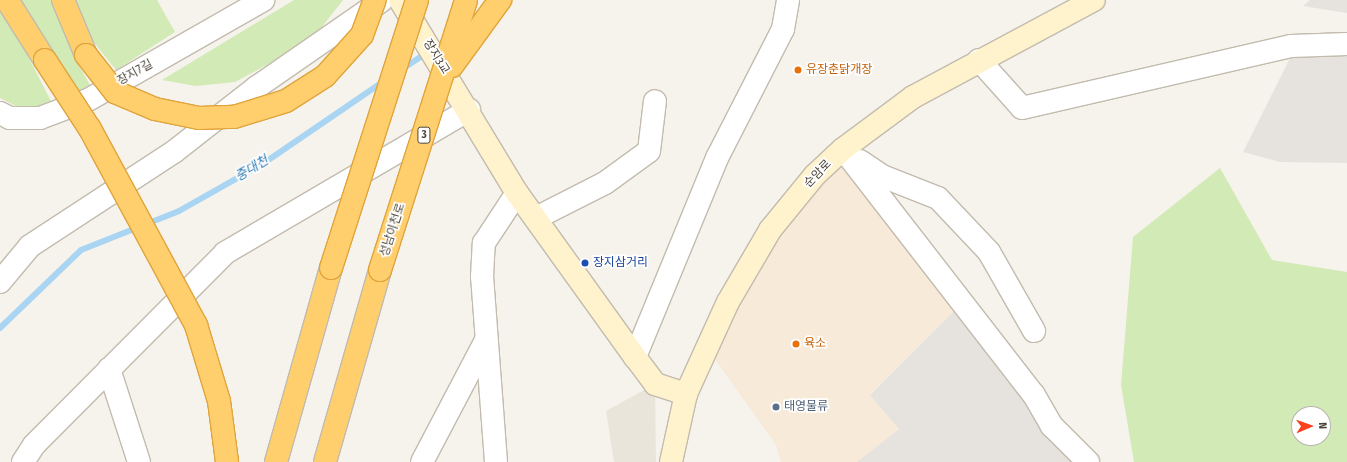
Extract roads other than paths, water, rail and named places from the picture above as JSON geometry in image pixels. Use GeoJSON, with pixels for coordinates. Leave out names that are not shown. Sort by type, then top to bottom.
{"type":"FeatureCollection","features":[{"type":"Feature","properties":{"kind":"highway"},"geometry":{"type":"LineString","coordinates":[[7,0],[90,129],[196,325],[219,401],[227,462]]}},
{"type":"Feature","properties":{"kind":"highway"},"geometry":{"type":"LineString","coordinates":[[64,0],[86,55],[115,92],[155,109],[199,118],[234,117],[286,101],[325,76],[362,35],[375,0]]}},
{"type":"Feature","properties":{"kind":"highway","name":"성남이천로"},"geometry":{"type":"LineString","coordinates":[[325,462],[380,270],[466,0]]}},
{"type":"Feature","properties":{"kind":"highway"},"geometry":{"type":"LineString","coordinates":[[441,82],[500,0]]}},
{"type":"Feature","properties":{"kind":"highway"},"geometry":{"type":"LineString","coordinates":[[276,462],[407,2]]}},
{"type":"Feature","properties":{"kind":"street","name":"장지7길"},"geometry":{"type":"LineString","coordinates":[[0,113],[10,118],[40,118],[88,100],[263,0]]}},
{"type":"Feature","properties":{"kind":"street"},"geometry":{"type":"LineString","coordinates":[[0,282],[30,246],[175,151],[257,87],[382,0]]}},
{"type":"Feature","properties":{"kind":"street"},"geometry":{"type":"LineString","coordinates":[[634,357],[718,158],[783,28],[788,0]]}},
{"type":"Feature","properties":{"kind":"street","name":"순암로"},"geometry":{"type":"LineString","coordinates":[[671,462],[686,394],[750,261],[792,201],[843,149],[913,96],[1094,0]]}},
{"type":"Feature","properties":{"kind":"street","name":"장지3교"},"geometry":{"type":"LineString","coordinates":[[407,2],[518,193],[634,357],[655,384],[686,394]]}},
{"type":"Feature","properties":{"kind":"street"},"geometry":{"type":"LineString","coordinates":[[979,60],[1022,108],[1291,46],[1347,44]]}},
{"type":"Feature","properties":{"kind":"street"},"geometry":{"type":"LineString","coordinates":[[536,218],[605,183],[649,151],[655,101]]}},
{"type":"Feature","properties":{"kind":"street"},"geometry":{"type":"LineString","coordinates":[[23,462],[34,445],[225,253],[469,110]]}},
{"type":"Feature","properties":{"kind":"street"},"geometry":{"type":"LineString","coordinates":[[843,149],[882,176],[938,198],[989,252],[1034,331]]}},
{"type":"Feature","properties":{"kind":"street"},"geometry":{"type":"LineString","coordinates":[[843,149],[1034,395],[1052,426],[1088,462]]}},
{"type":"Feature","properties":{"kind":"street"},"geometry":{"type":"LineString","coordinates":[[496,462],[482,277],[484,243],[518,193]]}},
{"type":"Feature","properties":{"kind":"street"},"geometry":{"type":"LineString","coordinates":[[422,462],[486,340]]}},
{"type":"Feature","properties":{"kind":"street"},"geometry":{"type":"LineString","coordinates":[[109,369],[139,462]]}},
{"type":"Feature","properties":{"kind":"waterway","name":"중대천"},"geometry":{"type":"LineString","coordinates":[[402,69],[428,52]]}},
{"type":"Feature","properties":{"kind":"waterway","name":"중대천"},"geometry":{"type":"LineString","coordinates":[[0,328],[81,250],[179,211],[264,163],[384,81]]}},
{"type":"Feature","properties":{"kind":"place","name":"유장춘닭개장"},"geometry":{"type":"Point","coordinates":[798,70]}},
{"type":"Feature","properties":{"kind":"place","name":"장지삼거리"},"geometry":{"type":"Point","coordinates":[585,263]}},
{"type":"Feature","properties":{"kind":"place","name":"육소"},"geometry":{"type":"Point","coordinates":[796,344]}},
{"type":"Feature","properties":{"kind":"place","name":"태영물류"},"geometry":{"type":"Point","coordinates":[776,407]}}]}
